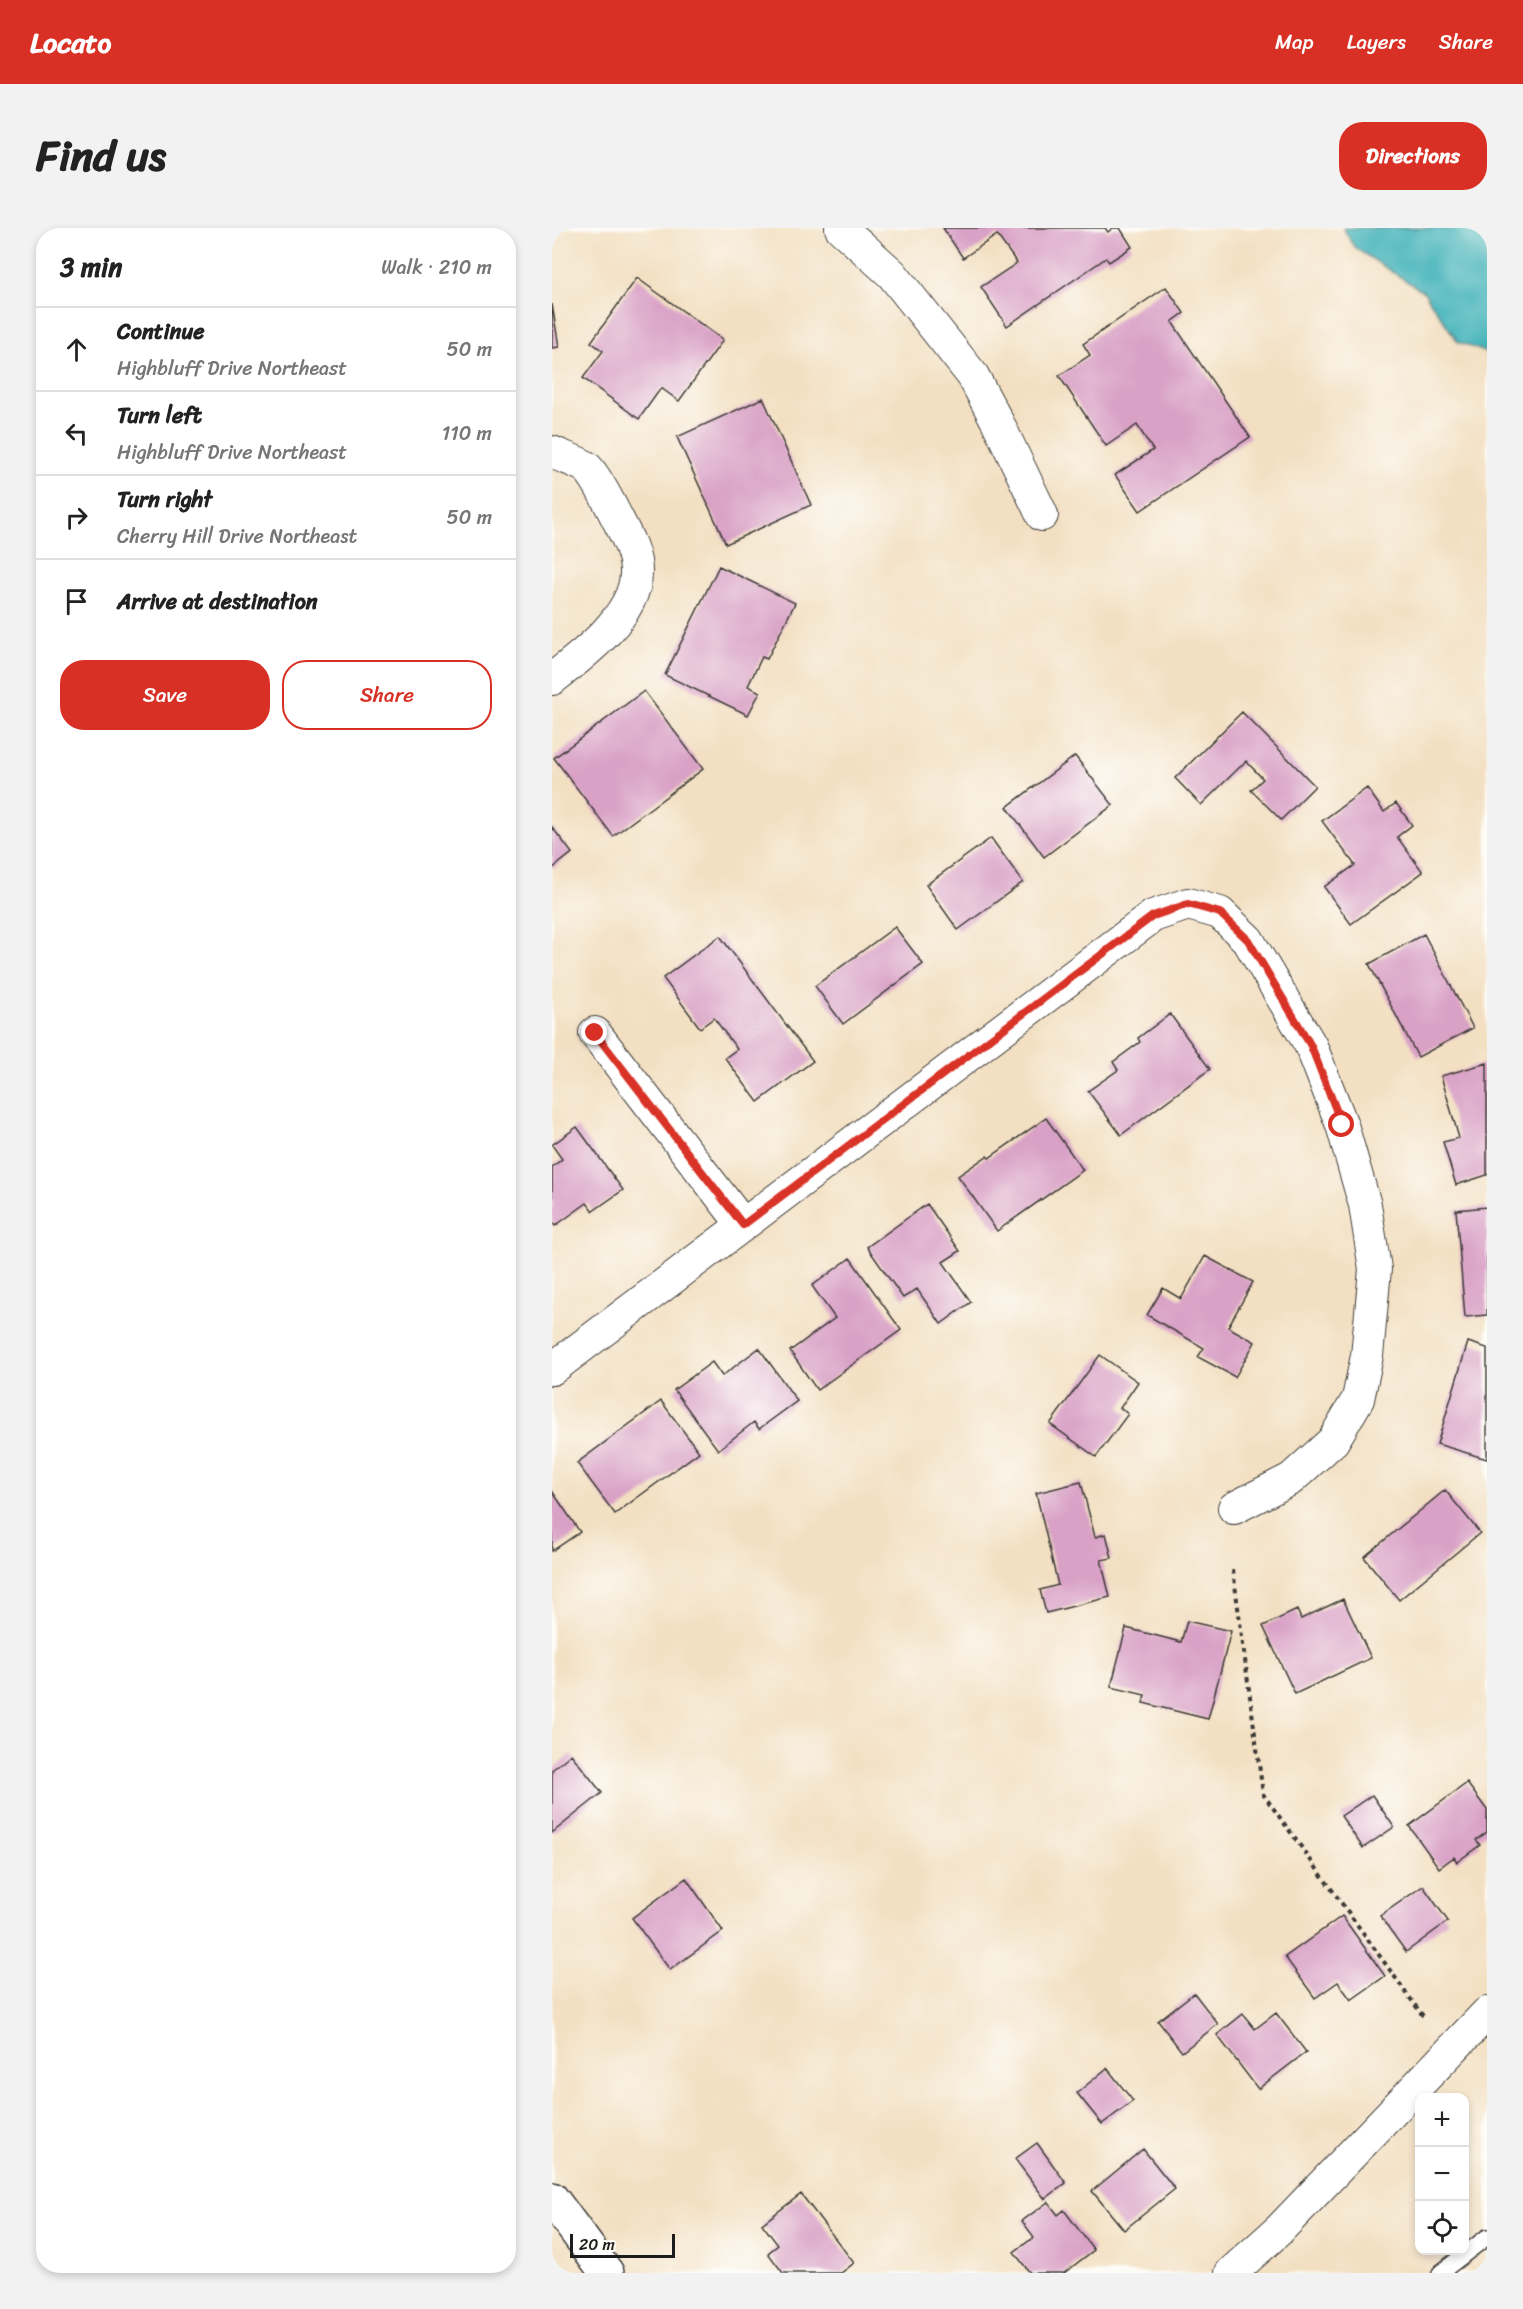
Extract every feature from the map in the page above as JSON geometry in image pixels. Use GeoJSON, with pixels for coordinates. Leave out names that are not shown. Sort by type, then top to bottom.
{"type":"FeatureCollection","features":[{"type":"Feature","properties":{"kind":"street"},"geometry":{"type":"LineString","coordinates":[[841,228],[892,274],[973,376],[1042,515]]}},
{"type":"Feature","properties":{"kind":"street"},"geometry":{"type":"LineString","coordinates":[[552,452],[587,468],[609,501],[626,536],[634,558],[637,576],[626,608],[590,650],[552,679]]}},
{"type":"Feature","properties":{"kind":"street"},"geometry":{"type":"LineString","coordinates":[[552,1369],[1153,916],[1188,904],[1220,913],[1248,940],[1311,1046],[1342,1125],[1365,1205],[1375,1269],[1366,1356],[1358,1399],[1333,1441],[1291,1479],[1234,1508]]}},
{"type":"Feature","properties":{"kind":"street"},"geometry":{"type":"LineString","coordinates":[[595,1033],[743,1225]]}},
{"type":"Feature","properties":{"kind":"street"},"geometry":{"type":"LineString","coordinates":[[1232,2273],[1280,2230],[1487,2013]]}},
{"type":"Feature","properties":{"kind":"street"},"geometry":{"type":"LineString","coordinates":[[552,2199],[607,2273]]}},
{"type":"Feature","properties":{"kind":"lane"},"geometry":{"type":"LineString","coordinates":[[1440,2273],[1487,2237]]}},
{"type":"Feature","properties":{"kind":"path"},"geometry":{"type":"LineString","coordinates":[[1233,1570],[1263,1794],[1423,2016]]}},
{"type":"Feature","properties":{"kind":"water"},"geometry":{"type":"Polygon","coordinates":[[[1343,228],[1487,228],[1487,353],[1458,342],[1424,292],[1355,248],[1343,228]]]}},
{"type":"Feature","properties":{"kind":"building"},"geometry":{"type":"Polygon","coordinates":[[[943,228],[1105,228],[1108,232],[1113,228],[1120,228],[1132,247],[1109,262],[1106,258],[1007,326],[981,287],[1017,263],[997,235],[963,258],[943,228]]]}},
{"type":"Feature","properties":{"kind":"building"},"geometry":{"type":"Polygon","coordinates":[[[637,278],[723,340],[679,401],[661,388],[639,419],[583,378],[603,351],[591,342],[637,278]]]}},
{"type":"Feature","properties":{"kind":"building"},"geometry":{"type":"Polygon","coordinates":[[[1166,287],[1184,313],[1172,322],[1250,437],[1140,511],[1115,475],[1153,450],[1137,425],[1106,446],[1059,376],[1090,355],[1083,344],[1166,287]]]}},
{"type":"Feature","properties":{"kind":"building"},"geometry":{"type":"Polygon","coordinates":[[[552,304],[559,347],[552,348],[552,304]]]}},
{"type":"Feature","properties":{"kind":"building"},"geometry":{"type":"Polygon","coordinates":[[[763,398],[811,505],[726,544],[677,437],[763,398]]]}},
{"type":"Feature","properties":{"kind":"building"},"geometry":{"type":"Polygon","coordinates":[[[719,566],[795,603],[767,659],[762,657],[748,686],[760,692],[748,715],[665,675],[719,566]]]}},
{"type":"Feature","properties":{"kind":"building"},"geometry":{"type":"Polygon","coordinates":[[[644,691],[703,769],[613,836],[554,758],[644,691]]]}},
{"type":"Feature","properties":{"kind":"building"},"geometry":{"type":"Polygon","coordinates":[[[1242,712],[1315,786],[1281,820],[1251,790],[1263,779],[1246,761],[1201,805],[1175,778],[1242,712]]]}},
{"type":"Feature","properties":{"kind":"building"},"geometry":{"type":"Polygon","coordinates":[[[1075,756],[1113,805],[1044,857],[1007,807],[1075,756]]]}},
{"type":"Feature","properties":{"kind":"building"},"geometry":{"type":"Polygon","coordinates":[[[1367,788],[1384,812],[1396,803],[1412,825],[1397,837],[1423,872],[1351,924],[1324,887],[1355,865],[1322,821],[1367,788]]]}},
{"type":"Feature","properties":{"kind":"building"},"geometry":{"type":"Polygon","coordinates":[[[552,827],[572,853],[552,869],[552,827]]]}},
{"type":"Feature","properties":{"kind":"building"},"geometry":{"type":"Polygon","coordinates":[[[991,838],[1023,882],[958,930],[926,885],[991,838]]]}},
{"type":"Feature","properties":{"kind":"building"},"geometry":{"type":"Polygon","coordinates":[[[895,927],[923,964],[843,1024],[815,986],[895,927]]]}},
{"type":"Feature","properties":{"kind":"building"},"geometry":{"type":"Polygon","coordinates":[[[1424,934],[1473,1028],[1418,1057],[1369,964],[1424,934]]]}},
{"type":"Feature","properties":{"kind":"building"},"geometry":{"type":"Polygon","coordinates":[[[720,936],[813,1061],[758,1102],[725,1058],[737,1049],[714,1018],[700,1028],[663,978],[720,936]]]}},
{"type":"Feature","properties":{"kind":"building"},"geometry":{"type":"Polygon","coordinates":[[[1170,1014],[1210,1069],[1121,1135],[1088,1091],[1118,1070],[1113,1062],[1140,1042],[1138,1038],[1170,1014]]]}},
{"type":"Feature","properties":{"kind":"building"},"geometry":{"type":"Polygon","coordinates":[[[1487,1063],[1487,1175],[1456,1185],[1443,1142],[1459,1138],[1441,1076],[1487,1063]]]}},
{"type":"Feature","properties":{"kind":"building"},"geometry":{"type":"Polygon","coordinates":[[[1046,1118],[1083,1170],[997,1231],[958,1176],[987,1156],[989,1158],[1046,1118]]]}},
{"type":"Feature","properties":{"kind":"building"},"geometry":{"type":"Polygon","coordinates":[[[577,1127],[623,1190],[593,1211],[587,1203],[555,1226],[552,1221],[552,1167],[562,1159],[552,1145],[577,1127]]]}},
{"type":"Feature","properties":{"kind":"building"},"geometry":{"type":"Polygon","coordinates":[[[927,1204],[960,1251],[943,1262],[971,1302],[941,1324],[917,1289],[903,1298],[867,1247],[927,1204]]]}},
{"type":"Feature","properties":{"kind":"building"},"geometry":{"type":"Polygon","coordinates":[[[1487,1207],[1487,1315],[1465,1317],[1456,1210],[1487,1207]]]}},
{"type":"Feature","properties":{"kind":"building"},"geometry":{"type":"Polygon","coordinates":[[[1205,1256],[1253,1282],[1228,1327],[1255,1342],[1235,1377],[1198,1357],[1204,1348],[1147,1315],[1163,1288],[1181,1299],[1205,1256]]]}},
{"type":"Feature","properties":{"kind":"building"},"geometry":{"type":"Polygon","coordinates":[[[850,1258],[901,1330],[817,1390],[790,1351],[835,1318],[812,1286],[850,1258]]]}},
{"type":"Feature","properties":{"kind":"building"},"geometry":{"type":"Polygon","coordinates":[[[1468,1342],[1487,1348],[1487,1459],[1437,1444],[1468,1342]]]}},
{"type":"Feature","properties":{"kind":"building"},"geometry":{"type":"Polygon","coordinates":[[[759,1348],[797,1401],[759,1429],[754,1422],[718,1450],[674,1390],[712,1362],[722,1376],[759,1348]]]}},
{"type":"Feature","properties":{"kind":"building"},"geometry":{"type":"Polygon","coordinates":[[[1100,1355],[1138,1382],[1120,1408],[1128,1414],[1096,1457],[1050,1424],[1100,1355]]]}},
{"type":"Feature","properties":{"kind":"building"},"geometry":{"type":"Polygon","coordinates":[[[661,1401],[699,1452],[615,1514],[577,1463],[661,1401]]]}},
{"type":"Feature","properties":{"kind":"building"},"geometry":{"type":"Polygon","coordinates":[[[1081,1482],[1095,1537],[1106,1534],[1112,1558],[1101,1560],[1110,1597],[1046,1613],[1040,1590],[1058,1585],[1036,1493],[1081,1482]]]}},
{"type":"Feature","properties":{"kind":"building"},"geometry":{"type":"Polygon","coordinates":[[[1445,1490],[1480,1533],[1399,1600],[1364,1557],[1445,1490]]]}},
{"type":"Feature","properties":{"kind":"building"},"geometry":{"type":"Polygon","coordinates":[[[552,1491],[580,1532],[552,1551],[552,1491]]]}},
{"type":"Feature","properties":{"kind":"building"},"geometry":{"type":"Polygon","coordinates":[[[1343,1599],[1371,1658],[1295,1694],[1263,1626],[1297,1610],[1301,1619],[1343,1599]]]}},
{"type":"Feature","properties":{"kind":"building"},"geometry":{"type":"Polygon","coordinates":[[[1187,1621],[1231,1631],[1208,1719],[1143,1703],[1145,1695],[1111,1687],[1126,1628],[1181,1642],[1187,1621]]]}},
{"type":"Feature","properties":{"kind":"building"},"geometry":{"type":"Polygon","coordinates":[[[571,1754],[602,1793],[552,1833],[552,1770],[571,1754]]]}},
{"type":"Feature","properties":{"kind":"building"},"geometry":{"type":"Polygon","coordinates":[[[1467,1783],[1487,1810],[1487,1832],[1476,1840],[1480,1845],[1457,1862],[1454,1857],[1439,1868],[1409,1826],[1467,1783]]]}},
{"type":"Feature","properties":{"kind":"building"},"geometry":{"type":"Polygon","coordinates":[[[1372,1795],[1394,1827],[1363,1848],[1341,1816],[1372,1795]]]}},
{"type":"Feature","properties":{"kind":"building"},"geometry":{"type":"Polygon","coordinates":[[[686,1878],[723,1931],[670,1970],[632,1918],[686,1878]]]}},
{"type":"Feature","properties":{"kind":"building"},"geometry":{"type":"Polygon","coordinates":[[[1423,1886],[1448,1921],[1406,1952],[1380,1916],[1423,1886]]]}},
{"type":"Feature","properties":{"kind":"building"},"geometry":{"type":"Polygon","coordinates":[[[1342,1916],[1385,1976],[1351,2000],[1338,1982],[1315,1998],[1285,1957],[1342,1916]]]}},
{"type":"Feature","properties":{"kind":"building"},"geometry":{"type":"Polygon","coordinates":[[[1194,1993],[1218,2024],[1182,2052],[1158,2021],[1194,1993]]]}},
{"type":"Feature","properties":{"kind":"building"},"geometry":{"type":"Polygon","coordinates":[[[1276,2013],[1306,2052],[1258,2089],[1217,2035],[1243,2014],[1255,2029],[1276,2013]]]}},
{"type":"Feature","properties":{"kind":"building"},"geometry":{"type":"Polygon","coordinates":[[[1107,2068],[1133,2101],[1102,2124],[1077,2093],[1107,2068]]]}},
{"type":"Feature","properties":{"kind":"building"},"geometry":{"type":"Polygon","coordinates":[[[1037,2143],[1066,2183],[1045,2199],[1015,2159],[1037,2143]]]}},
{"type":"Feature","properties":{"kind":"building"},"geometry":{"type":"Polygon","coordinates":[[[1143,2149],[1175,2189],[1124,2230],[1092,2191],[1143,2149]]]}},
{"type":"Feature","properties":{"kind":"building"},"geometry":{"type":"Polygon","coordinates":[[[801,2194],[854,2263],[841,2273],[783,2273],[768,2253],[778,2245],[762,2224],[801,2194]]]}},
{"type":"Feature","properties":{"kind":"building"},"geometry":{"type":"Polygon","coordinates":[[[1048,2202],[1058,2215],[1064,2210],[1094,2250],[1064,2273],[1030,2273],[1014,2252],[1034,2237],[1022,2221],[1048,2202]]]}},
{"type":"Feature","properties":{"kind":"route"},"geometry":{"type":"LineString","coordinates":[[595,1033],[743,1225],[1153,916],[1188,904],[1220,913],[1248,940],[1311,1046],[1342,1125]]}}]}
